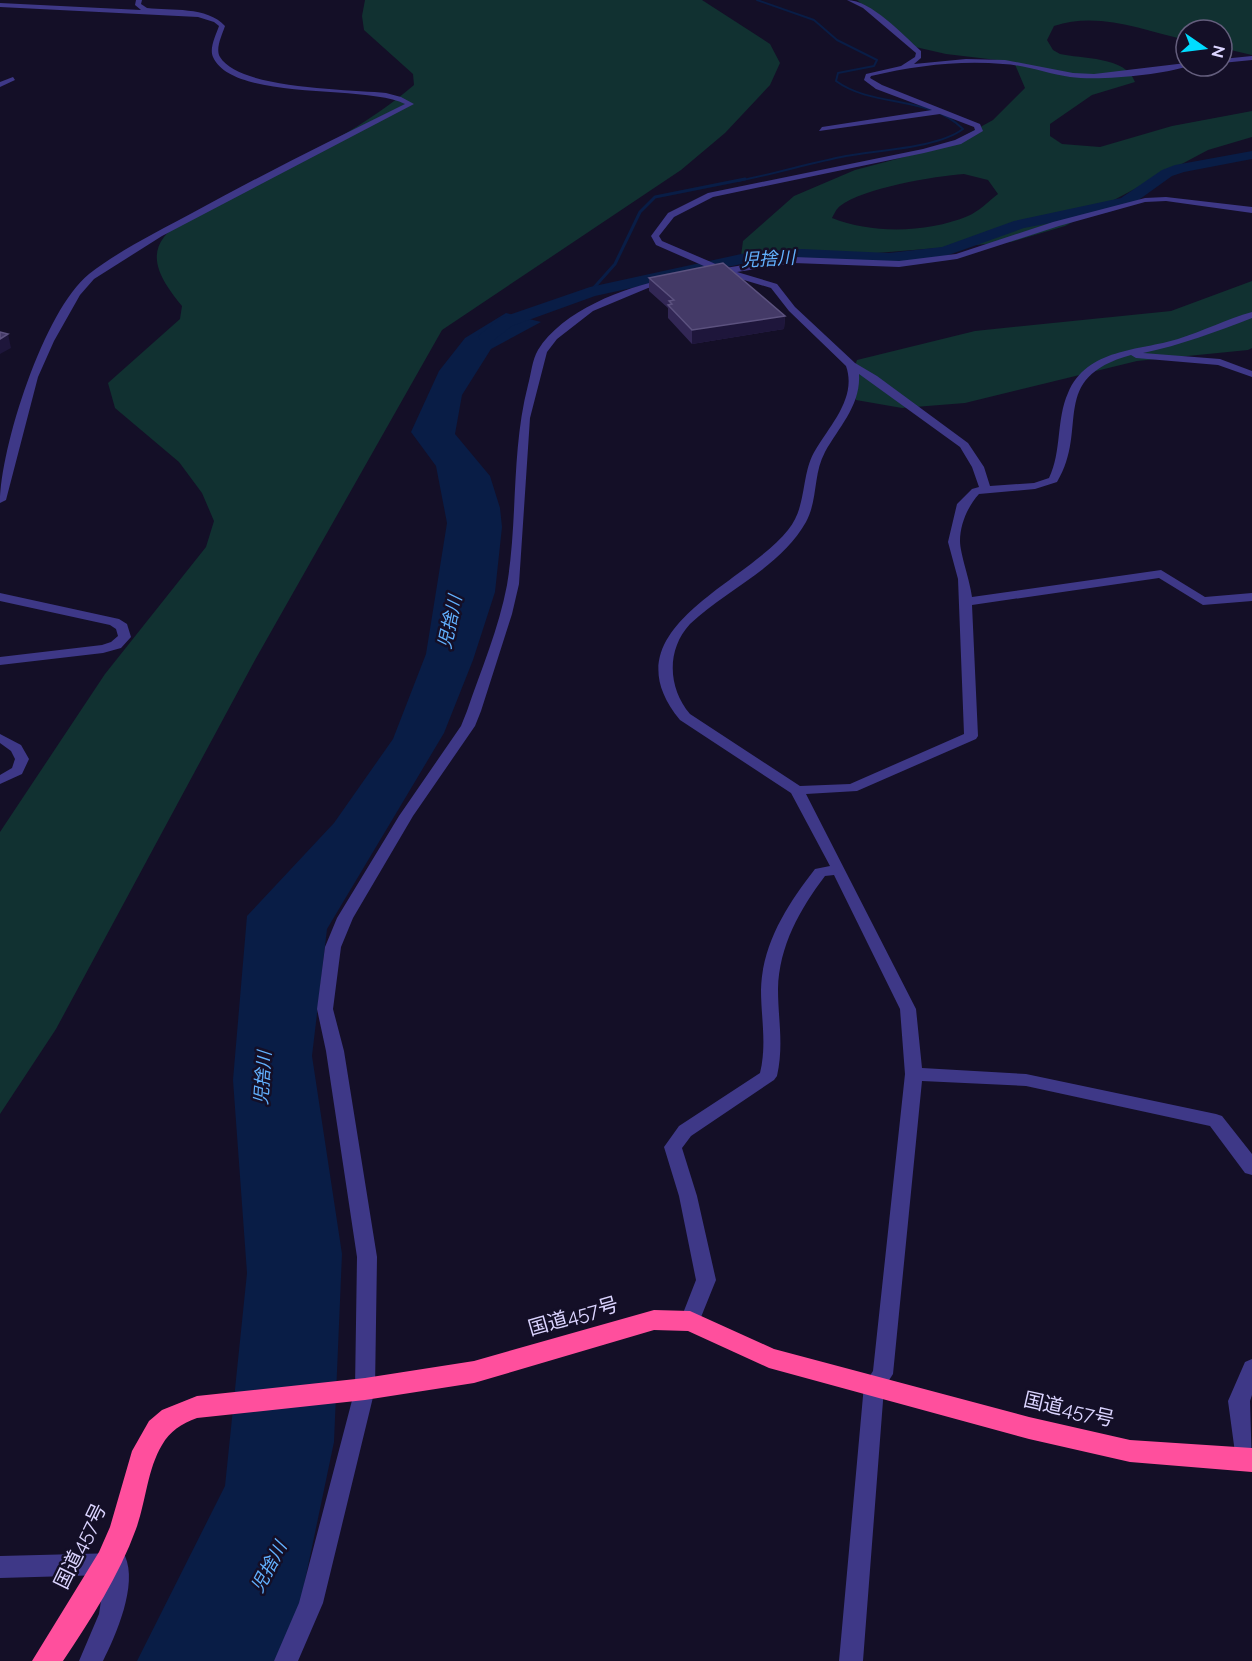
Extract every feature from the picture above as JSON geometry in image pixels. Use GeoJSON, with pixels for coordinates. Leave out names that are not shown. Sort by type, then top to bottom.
{"type":"FeatureCollection","features":[{"type":"Feature","properties":{"kind":"highway","name":"国道457号"},"geometry":{"type":"LineString","coordinates":[[46,1661],[74,1620],[123,1529],[144,1450],[166,1421],[173,1416],[197,1407],[360,1390],[474,1372],[654,1320],[690,1321],[769,1358],[1029,1428],[1130,1451],[1249,1460]]}},
{"type":"Feature","properties":{"kind":"street"},"geometry":{"type":"LineString","coordinates":[[139,0],[138,5],[142,9],[161,12]]}},
{"type":"Feature","properties":{"kind":"street"},"geometry":{"type":"LineString","coordinates":[[850,0],[865,7],[919,52],[918,58],[901,68]]}},
{"type":"Feature","properties":{"kind":"street"},"geometry":{"type":"LineString","coordinates":[[0,5],[207,16],[218,21],[222,26],[215,47],[216,57],[236,75],[295,86],[392,96],[410,104],[226,197],[159,234],[91,277],[76,294],[36,368],[20,417],[0,500]]}},
{"type":"Feature","properties":{"kind":"street"},"geometry":{"type":"LineString","coordinates":[[1234,60],[1252,58]]}},
{"type":"Feature","properties":{"kind":"street"},"geometry":{"type":"LineString","coordinates":[[986,490],[978,467],[964,445],[873,378],[851,365],[792,309],[774,286],[721,270],[659,243],[655,236],[658,228],[669,216],[695,200],[736,189],[924,151],[958,142],[979,131],[977,126],[943,111],[879,87],[866,79],[868,75],[901,68],[998,62],[1023,64],[1064,74],[1092,76],[1174,66]]}},
{"type":"Feature","properties":{"kind":"street"},"geometry":{"type":"LineString","coordinates":[[0,78],[14,79],[0,85]]}},
{"type":"Feature","properties":{"kind":"street"},"geometry":{"type":"LineString","coordinates":[[822,129],[943,111]]}},
{"type":"Feature","properties":{"kind":"street"},"geometry":{"type":"LineString","coordinates":[[286,1661],[311,1603],[360,1390],[367,1257],[335,1051],[325,1009],[333,947],[345,918],[406,816],[468,726],[474,711],[506,614],[513,584],[525,418],[542,352],[554,337],[590,309],[646,286],[721,270],[794,260],[898,264],[957,256],[1056,224],[1145,200],[1166,199],[1252,210]]}},
{"type":"Feature","properties":{"kind":"street"},"geometry":{"type":"LineString","coordinates":[[797,790],[852,788],[971,736],[966,602],[954,535],[967,497],[976,491],[1035,486],[1053,480],[1063,459],[1073,393],[1094,368],[1124,354],[1178,342],[1252,315]]}},
{"type":"Feature","properties":{"kind":"street"},"geometry":{"type":"LineString","coordinates":[[1124,354],[1220,362],[1252,374]]}},
{"type":"Feature","properties":{"kind":"street"},"geometry":{"type":"LineString","coordinates":[[851,365],[855,378],[847,408],[819,453],[813,468],[810,499],[802,520],[749,574],[679,628],[664,675],[676,709],[685,717],[797,790],[908,1009],[914,1074],[883,1374],[874,1385],[851,1661]]}},
{"type":"Feature","properties":{"kind":"street"},"geometry":{"type":"LineString","coordinates":[[966,602],[1161,574],[1203,601],[1252,597]]}},
{"type":"Feature","properties":{"kind":"street"},"geometry":{"type":"LineString","coordinates":[[0,597],[114,622],[122,627],[125,637],[116,645],[103,649],[0,662]]}},
{"type":"Feature","properties":{"kind":"street"},"geometry":{"type":"LineString","coordinates":[[0,738],[16,747],[22,756],[22,763],[15,773],[0,780]]}},
{"type":"Feature","properties":{"kind":"street"},"geometry":{"type":"LineString","coordinates":[[690,1321],[706,1280],[688,1196],[673,1147],[685,1131],[768,1076],[775,1053],[775,1029],[769,991],[780,935],[793,909],[820,872],[839,869]]}},
{"type":"Feature","properties":{"kind":"street"},"geometry":{"type":"LineString","coordinates":[[914,1074],[1026,1080],[1216,1122],[1252,1168]]}},
{"type":"Feature","properties":{"kind":"street"},"geometry":{"type":"LineString","coordinates":[[1249,1460],[1239,1401],[1252,1368]]}},
{"type":"Feature","properties":{"kind":"street"},"geometry":{"type":"LineString","coordinates":[[0,1567],[117,1563],[117,1583],[111,1614],[91,1661]]}},
{"type":"Feature","properties":{"kind":"green space"},"geometry":{"type":"Polygon","coordinates":[[[365,0],[702,0],[770,44],[780,63],[770,85],[725,133],[681,170],[442,330],[255,660],[56,1029],[0,1114],[0,832],[105,674],[206,547],[214,521],[202,493],[179,462],[115,408],[108,383],[180,319],[182,306],[165,283],[158,265],[159,246],[170,231],[201,211],[353,129],[414,85],[413,74],[364,30],[362,16],[365,0]]]}},
{"type":"Feature","properties":{"kind":"green space"},"geometry":{"type":"Polygon","coordinates":[[[857,0],[1252,0],[1252,55],[1234,51],[1234,18],[1174,18],[1174,37],[1137,27],[1087,20],[1054,26],[1047,40],[1053,50],[1060,54],[1102,60],[1122,67],[1135,82],[1092,95],[1050,124],[1050,136],[1062,144],[1100,147],[1172,126],[1252,111],[1252,137],[1208,150],[1065,226],[1011,242],[767,262],[741,256],[743,241],[794,196],[855,170],[946,146],[993,120],[1025,88],[1014,62],[946,54],[911,46],[857,0]],[[964,174],[936,177],[882,188],[865,194],[839,207],[832,218],[864,227],[882,229],[935,226],[972,214],[998,194],[988,180],[964,174]]]}},
{"type":"Feature","properties":{"kind":"green space"},"geometry":{"type":"Polygon","coordinates":[[[1252,281],[1252,348],[1248,350],[1137,361],[965,403],[902,408],[856,400],[851,378],[857,360],[975,331],[1171,311],[1252,281]]]}},
{"type":"Feature","properties":{"kind":"water"},"geometry":{"type":"Polygon","coordinates":[[[506,313],[541,322],[491,349],[462,395],[455,434],[490,476],[500,508],[502,527],[495,592],[473,660],[444,733],[327,929],[312,1056],[342,1254],[334,1442],[294,1633],[274,1661],[137,1661],[225,1486],[247,1273],[233,1080],[247,916],[334,823],[393,739],[426,654],[447,523],[436,466],[411,432],[439,371],[465,338],[506,313]]]}},
{"type":"Feature","properties":{"kind":"building"},"geometry":{"type":"Polygon","coordinates":[[[723,263],[785,316],[692,330],[668,305],[672,304],[669,301],[674,300],[649,278],[723,263]]]}},
{"type":"Feature","properties":{"kind":"building"},"geometry":{"type":"Polygon","coordinates":[[[0,332],[8,334],[0,339],[0,332]]]}},
{"type":"Feature","properties":{"kind":"waterway"},"geometry":{"type":"LineString","coordinates":[[738,181],[846,156],[923,144],[939,140],[963,129],[949,118],[934,111],[867,95],[836,81],[838,73],[874,66],[877,60],[837,40],[814,20],[757,0]]}},
{"type":"Feature","properties":{"kind":"waterway","name":"児捨川"},"geometry":{"type":"LineString","coordinates":[[487,336],[506,322],[590,292],[755,256],[802,254],[889,258],[943,252],[1020,224],[1109,207],[1127,201],[1167,173],[1180,168],[1252,155]]}},
{"type":"Feature","properties":{"kind":"waterway"},"geometry":{"type":"LineString","coordinates":[[590,292],[615,264],[640,212],[655,197],[745,179]]}}]}
